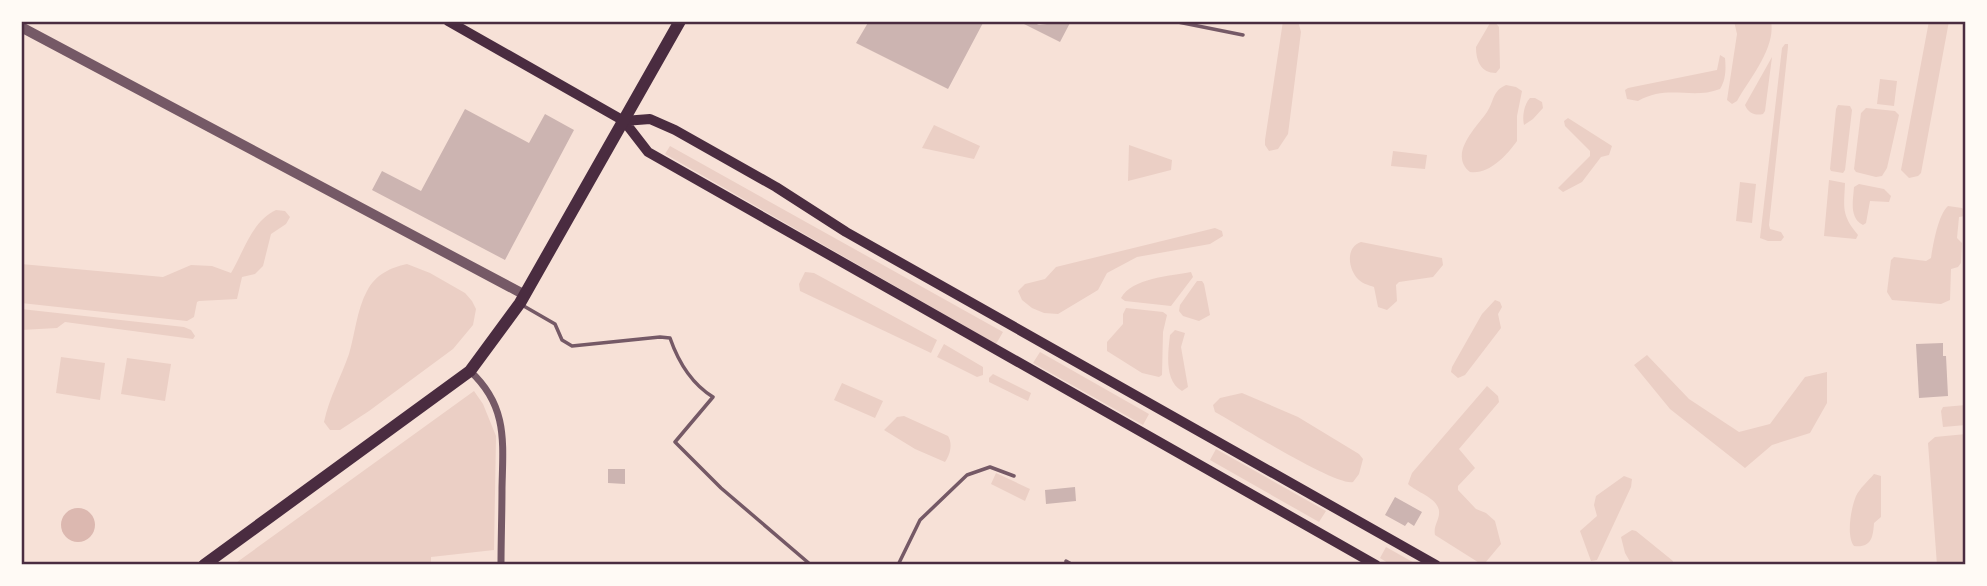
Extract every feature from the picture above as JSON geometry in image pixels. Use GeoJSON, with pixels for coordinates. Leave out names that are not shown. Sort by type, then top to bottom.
{"type":"FeatureCollection","features":[{"type":"Feature","properties":{"kind":"main road"},"geometry":{"type":"LineString","coordinates":[[448,21],[624,121],[648,152],[658,158],[1376,565]]}},
{"type":"Feature","properties":{"kind":"main road"},"geometry":{"type":"LineString","coordinates":[[204,565],[470,372],[523,299],[680,21]]}},
{"type":"Feature","properties":{"kind":"main road"},"geometry":{"type":"LineString","coordinates":[[624,121],[650,119],[675,130],[776,187],[846,232],[1436,565]]}},
{"type":"Feature","properties":{"kind":"street"},"geometry":{"type":"LineString","coordinates":[[21,27],[523,299]]}},
{"type":"Feature","properties":{"kind":"street"},"geometry":{"type":"LineString","coordinates":[[470,372],[483,383],[494,403],[504,436],[501,565]]}},
{"type":"Feature","properties":{"kind":"lane"},"geometry":{"type":"LineString","coordinates":[[1173,21],[1243,36]]}},
{"type":"Feature","properties":{"kind":"lane"},"geometry":{"type":"LineString","coordinates":[[523,299],[555,324],[562,340],[572,346],[670,338],[677,359],[713,397],[675,442],[721,488],[811,565]]}},
{"type":"Feature","properties":{"kind":"lane"},"geometry":{"type":"LineString","coordinates":[[898,565],[920,520],[967,475],[990,467],[1014,476]]}},
{"type":"Feature","properties":{"kind":"lane"},"geometry":{"type":"LineString","coordinates":[[1066,561],[1073,565]]}},
{"type":"Feature","properties":{"kind":"shaded area"},"geometry":{"type":"Polygon","coordinates":[[[1283,21],[1298,21],[1301,32],[1288,134],[1278,149],[1269,151],[1265,140],[1283,21]]]}},
{"type":"Feature","properties":{"kind":"shaded area"},"geometry":{"type":"Polygon","coordinates":[[[1494,21],[1499,27],[1500,68],[1496,73],[1487,71],[1480,65],[1476,47],[1490,23],[1494,21]]]}},
{"type":"Feature","properties":{"kind":"shaded area"},"geometry":{"type":"Polygon","coordinates":[[[1734,21],[1771,21],[1772,31],[1761,62],[1737,101],[1732,104],[1727,100],[1737,34],[1734,21]]]}},
{"type":"Feature","properties":{"kind":"shaded area"},"geometry":{"type":"Polygon","coordinates":[[[1929,21],[1949,21],[1921,173],[1909,178],[1901,170],[1929,21]]]}},
{"type":"Feature","properties":{"kind":"shaded area"},"geometry":{"type":"Polygon","coordinates":[[[1788,44],[1788,47],[1769,225],[1770,229],[1781,232],[1784,237],[1781,241],[1768,241],[1760,238],[1782,48],[1788,44]]]}},
{"type":"Feature","properties":{"kind":"shaded area"},"geometry":{"type":"Polygon","coordinates":[[[1720,55],[1725,58],[1725,66],[1720,89],[1700,93],[1660,94],[1638,101],[1627,99],[1625,90],[1628,88],[1717,70],[1720,55]]]}},
{"type":"Feature","properties":{"kind":"shaded area"},"geometry":{"type":"Polygon","coordinates":[[[1772,57],[1765,111],[1763,114],[1755,114],[1745,105],[1772,57]]]}},
{"type":"Feature","properties":{"kind":"shaded area"},"geometry":{"type":"Polygon","coordinates":[[[1880,79],[1897,81],[1894,106],[1877,104],[1880,79]]]}},
{"type":"Feature","properties":{"kind":"shaded area"},"geometry":{"type":"Polygon","coordinates":[[[1506,85],[1522,91],[1517,116],[1517,141],[1503,158],[1491,167],[1470,172],[1462,157],[1466,141],[1501,87],[1506,85]]]}},
{"type":"Feature","properties":{"kind":"shaded area"},"geometry":{"type":"Polygon","coordinates":[[[1530,98],[1542,102],[1543,108],[1524,125],[1526,104],[1530,98]]]}},
{"type":"Feature","properties":{"kind":"shaded area"},"geometry":{"type":"Polygon","coordinates":[[[1838,105],[1850,106],[1852,110],[1843,173],[1830,169],[1838,105]]]}},
{"type":"Feature","properties":{"kind":"shaded area"},"geometry":{"type":"Polygon","coordinates":[[[1866,108],[1895,111],[1899,115],[1887,168],[1882,176],[1856,172],[1854,169],[1861,113],[1866,108]]]}},
{"type":"Feature","properties":{"kind":"shaded area"},"geometry":{"type":"Polygon","coordinates":[[[1568,118],[1612,146],[1609,155],[1601,157],[1582,182],[1563,192],[1558,188],[1590,156],[1590,151],[1565,126],[1564,121],[1568,118]]]}},
{"type":"Feature","properties":{"kind":"shaded area"},"geometry":{"type":"Polygon","coordinates":[[[934,125],[980,146],[974,159],[922,148],[934,125]]]}},
{"type":"Feature","properties":{"kind":"shaded area"},"geometry":{"type":"Polygon","coordinates":[[[1129,145],[1172,160],[1171,170],[1128,181],[1129,145]]]}},
{"type":"Feature","properties":{"kind":"shaded area"},"geometry":{"type":"Polygon","coordinates":[[[670,146],[1003,332],[996,344],[665,154],[670,146]]]}},
{"type":"Feature","properties":{"kind":"shaded area"},"geometry":{"type":"Polygon","coordinates":[[[1393,151],[1427,155],[1425,169],[1391,166],[1393,151]]]}},
{"type":"Feature","properties":{"kind":"shaded area"},"geometry":{"type":"Polygon","coordinates":[[[1829,180],[1845,183],[1845,211],[1858,235],[1856,239],[1824,236],[1829,180]]]}},
{"type":"Feature","properties":{"kind":"shaded area"},"geometry":{"type":"Polygon","coordinates":[[[1740,182],[1756,184],[1752,223],[1736,221],[1740,182]]]}},
{"type":"Feature","properties":{"kind":"shaded area"},"geometry":{"type":"Polygon","coordinates":[[[1859,184],[1884,189],[1891,196],[1889,202],[1870,201],[1866,223],[1863,225],[1856,218],[1853,209],[1854,187],[1859,184]]]}},
{"type":"Feature","properties":{"kind":"shaded area"},"geometry":{"type":"Polygon","coordinates":[[[1948,206],[1962,208],[1966,212],[1965,216],[1959,217],[1957,238],[1962,243],[1961,263],[1951,269],[1950,300],[1941,304],[1892,300],[1887,292],[1891,260],[1894,257],[1926,261],[1931,258],[1939,223],[1948,206]]]}},
{"type":"Feature","properties":{"kind":"shaded area"},"geometry":{"type":"Polygon","coordinates":[[[276,210],[285,211],[290,217],[286,224],[271,234],[263,266],[255,274],[242,277],[237,299],[199,301],[194,317],[187,321],[21,303],[21,264],[163,277],[191,265],[212,266],[231,273],[249,237],[261,221],[276,210]]]}},
{"type":"Feature","properties":{"kind":"shaded area"},"geometry":{"type":"Polygon","coordinates":[[[1215,228],[1222,231],[1223,236],[1210,244],[1137,257],[1107,273],[1098,290],[1058,314],[1044,313],[1032,308],[1022,300],[1018,291],[1025,284],[1045,279],[1056,267],[1215,228]]]}},
{"type":"Feature","properties":{"kind":"shaded area"},"geometry":{"type":"Polygon","coordinates":[[[1361,242],[1442,258],[1443,265],[1433,277],[1399,282],[1396,285],[1397,301],[1387,310],[1378,307],[1374,287],[1361,281],[1352,271],[1350,254],[1361,242]]]}},
{"type":"Feature","properties":{"kind":"shaded area"},"geometry":{"type":"Polygon","coordinates":[[[407,264],[430,273],[465,293],[476,309],[473,325],[453,349],[369,411],[340,430],[330,430],[324,422],[326,413],[349,354],[364,298],[379,276],[407,264]]]}},
{"type":"Feature","properties":{"kind":"shaded area"},"geometry":{"type":"Polygon","coordinates":[[[805,272],[814,273],[937,340],[931,353],[800,291],[799,284],[805,272]]]}},
{"type":"Feature","properties":{"kind":"shaded area"},"geometry":{"type":"Polygon","coordinates":[[[1191,272],[1193,277],[1171,306],[1125,301],[1121,298],[1126,291],[1142,282],[1191,272]]]}},
{"type":"Feature","properties":{"kind":"shaded area"},"geometry":{"type":"Polygon","coordinates":[[[1197,281],[1204,284],[1210,315],[1199,321],[1183,316],[1179,311],[1180,305],[1197,281]]]}},
{"type":"Feature","properties":{"kind":"shaded area"},"geometry":{"type":"Polygon","coordinates":[[[1495,300],[1500,302],[1502,307],[1498,314],[1501,328],[1465,375],[1458,378],[1451,372],[1452,367],[1482,314],[1495,300]]]}},
{"type":"Feature","properties":{"kind":"shaded area"},"geometry":{"type":"Polygon","coordinates":[[[1126,308],[1163,312],[1167,315],[1163,332],[1162,375],[1159,377],[1142,373],[1107,351],[1107,342],[1123,324],[1126,308]]]}},
{"type":"Feature","properties":{"kind":"shaded area"},"geometry":{"type":"Polygon","coordinates":[[[21,309],[184,327],[191,330],[195,336],[193,339],[65,322],[57,328],[21,330],[21,309]]]}},
{"type":"Feature","properties":{"kind":"shaded area"},"geometry":{"type":"Polygon","coordinates":[[[1175,330],[1185,333],[1181,347],[1188,387],[1182,391],[1172,381],[1168,366],[1170,335],[1175,330]]]}},
{"type":"Feature","properties":{"kind":"shaded area"},"geometry":{"type":"Polygon","coordinates":[[[944,344],[983,367],[983,375],[977,377],[937,357],[944,344]]]}},
{"type":"Feature","properties":{"kind":"shaded area"},"geometry":{"type":"Polygon","coordinates":[[[1040,352],[1149,414],[1143,425],[1033,363],[1040,352]]]}},
{"type":"Feature","properties":{"kind":"shaded area"},"geometry":{"type":"Polygon","coordinates":[[[1647,355],[1689,399],[1739,432],[1770,424],[1805,377],[1827,372],[1827,403],[1810,433],[1772,445],[1745,468],[1670,409],[1634,365],[1647,355]]]}},
{"type":"Feature","properties":{"kind":"shaded area"},"geometry":{"type":"Polygon","coordinates":[[[61,357],[105,363],[100,400],[56,393],[61,357]]]}},
{"type":"Feature","properties":{"kind":"shaded area"},"geometry":{"type":"Polygon","coordinates":[[[127,358],[171,364],[165,401],[121,394],[127,358]]]}},
{"type":"Feature","properties":{"kind":"shaded area"},"geometry":{"type":"Polygon","coordinates":[[[993,374],[1031,393],[1028,401],[989,382],[993,374]]]}},
{"type":"Feature","properties":{"kind":"shaded area"},"geometry":{"type":"Polygon","coordinates":[[[842,383],[883,401],[875,418],[834,400],[842,383]]]}},
{"type":"Feature","properties":{"kind":"shaded area"},"geometry":{"type":"Polygon","coordinates":[[[1487,386],[1498,396],[1499,402],[1459,449],[1475,468],[1458,486],[1458,490],[1476,509],[1495,521],[1501,544],[1485,563],[1481,564],[1435,535],[1438,506],[1408,484],[1412,473],[1487,386]]]}},
{"type":"Feature","properties":{"kind":"shaded area"},"geometry":{"type":"Polygon","coordinates":[[[474,391],[483,404],[496,436],[494,550],[431,557],[431,565],[233,565],[474,391]]]}},
{"type":"Feature","properties":{"kind":"shaded area"},"geometry":{"type":"Polygon","coordinates":[[[1242,393],[1298,417],[1359,454],[1363,459],[1359,474],[1353,482],[1343,481],[1286,453],[1215,412],[1213,405],[1220,398],[1242,393]]]}},
{"type":"Feature","properties":{"kind":"shaded area"},"geometry":{"type":"Polygon","coordinates":[[[1966,405],[1966,425],[1943,427],[1943,407],[1966,405]]]}},
{"type":"Feature","properties":{"kind":"shaded area"},"geometry":{"type":"Polygon","coordinates":[[[904,416],[948,436],[950,449],[945,462],[915,449],[884,430],[897,417],[904,416]]]}},
{"type":"Feature","properties":{"kind":"shaded area"},"geometry":{"type":"Polygon","coordinates":[[[1966,434],[1966,565],[1937,565],[1928,443],[1935,437],[1966,434]]]}},
{"type":"Feature","properties":{"kind":"shaded area"},"geometry":{"type":"Polygon","coordinates":[[[1216,449],[1326,511],[1319,522],[1210,460],[1216,449]]]}},
{"type":"Feature","properties":{"kind":"shaded area"},"geometry":{"type":"Polygon","coordinates":[[[996,473],[1030,489],[1025,501],[991,484],[996,473]]]}},
{"type":"Feature","properties":{"kind":"shaded area"},"geometry":{"type":"Polygon","coordinates":[[[1874,474],[1881,476],[1881,517],[1874,523],[1868,544],[1854,546],[1850,529],[1854,501],[1874,474]]]}},
{"type":"Feature","properties":{"kind":"shaded area"},"geometry":{"type":"Polygon","coordinates":[[[1624,476],[1632,479],[1631,487],[1597,560],[1591,561],[1580,531],[1597,516],[1594,505],[1596,496],[1624,476]]]}},
{"type":"Feature","properties":{"kind":"shaded area"},"geometry":{"type":"Polygon","coordinates":[[[78,508],[90,513],[95,525],[90,537],[78,542],[66,537],[61,525],[66,513],[78,508]]]}},
{"type":"Feature","properties":{"kind":"shaded area"},"geometry":{"type":"Polygon","coordinates":[[[1632,530],[1673,561],[1672,565],[1632,565],[1625,553],[1621,537],[1632,530]]]}},
{"type":"Feature","properties":{"kind":"shaded area"},"geometry":{"type":"Polygon","coordinates":[[[1386,547],[1418,565],[1391,565],[1380,558],[1386,547]]]}},
{"type":"Feature","properties":{"kind":"building"},"geometry":{"type":"Polygon","coordinates":[[[869,21],[984,21],[948,89],[856,43],[869,21]]]}},
{"type":"Feature","properties":{"kind":"building"},"geometry":{"type":"Polygon","coordinates":[[[1018,21],[1030,21],[1039,25],[1071,21],[1060,42],[1018,21]]]}},
{"type":"Feature","properties":{"kind":"building"},"geometry":{"type":"Polygon","coordinates":[[[465,109],[529,143],[545,114],[574,130],[505,260],[372,190],[382,171],[421,191],[465,109]]]}},
{"type":"Feature","properties":{"kind":"building"},"geometry":{"type":"Polygon","coordinates":[[[1943,343],[1948,396],[1919,398],[1916,344],[1943,343]]]}},
{"type":"Feature","properties":{"kind":"building"},"geometry":{"type":"Polygon","coordinates":[[[608,469],[625,469],[625,484],[608,483],[608,469]]]}},
{"type":"Feature","properties":{"kind":"building"},"geometry":{"type":"Polygon","coordinates":[[[1075,487],[1076,501],[1046,504],[1045,490],[1075,487]]]}},
{"type":"Feature","properties":{"kind":"building"},"geometry":{"type":"Polygon","coordinates":[[[1395,497],[1422,512],[1414,526],[1408,522],[1405,526],[1385,515],[1395,497]]]}}]}
